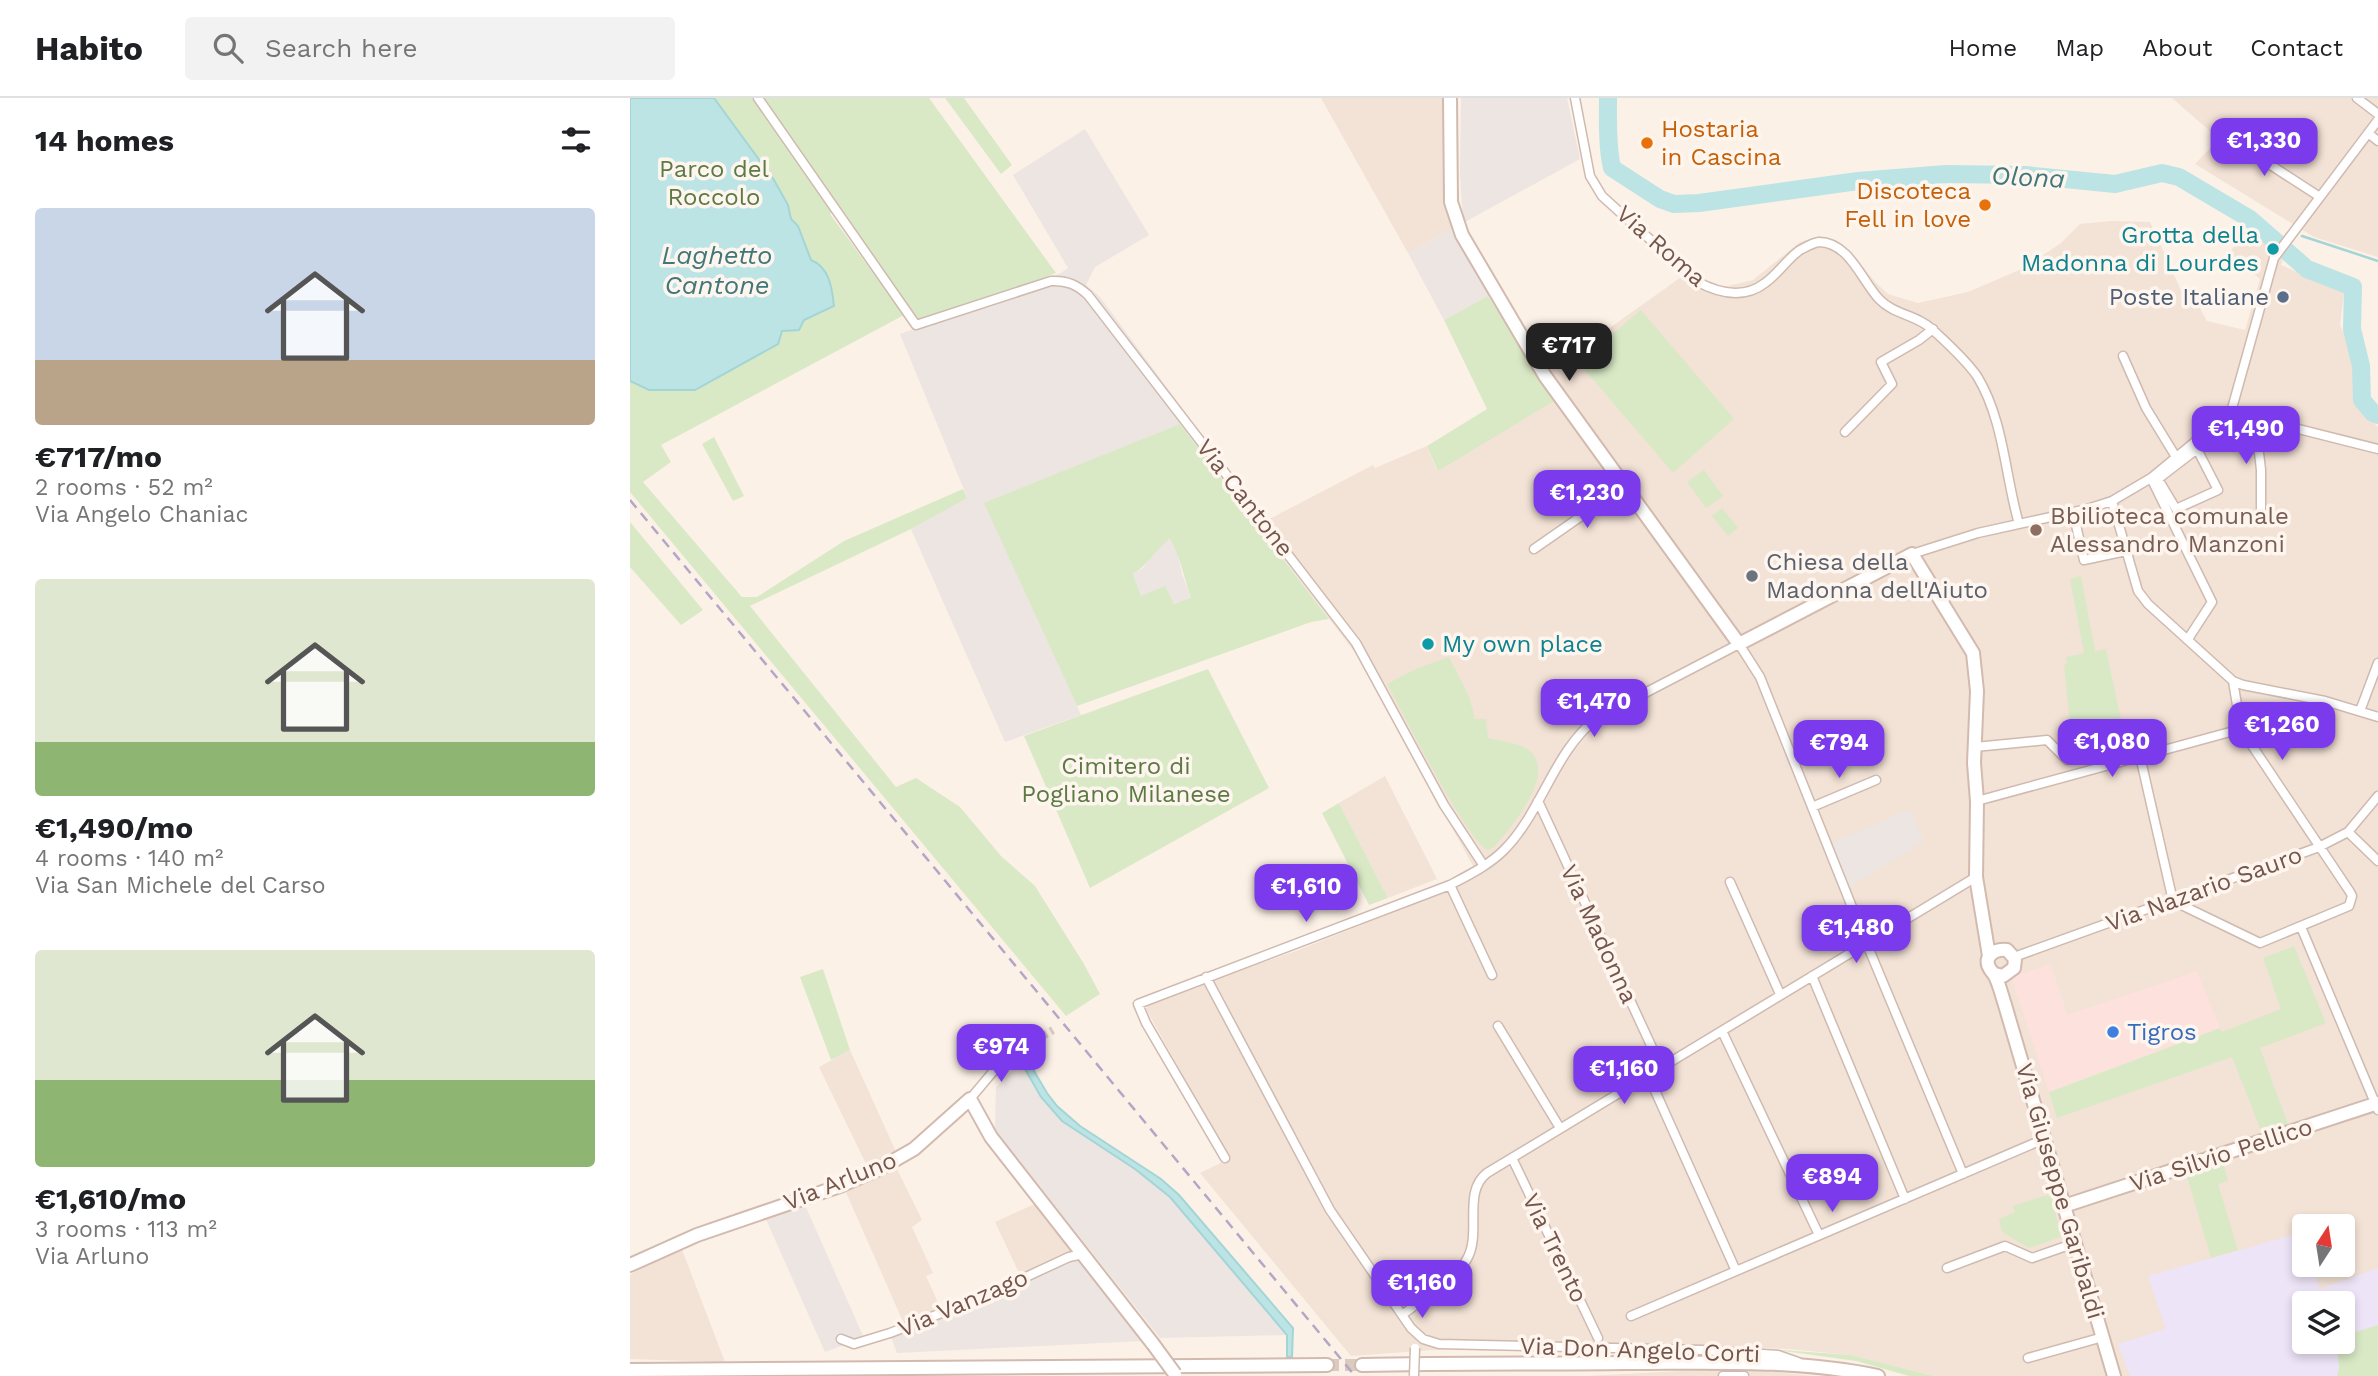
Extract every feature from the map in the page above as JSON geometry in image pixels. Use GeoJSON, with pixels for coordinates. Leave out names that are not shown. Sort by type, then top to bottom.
{"type":"FeatureCollection","features":[{"type":"Feature","properties":{"kind":"street","name":"Via Cantone"},"geometry":{"type":"LineString","coordinates":[[758,98],[916,325],[1051,281],[1068,282],[1088,295],[1356,643],[1444,806],[1484,866]]}},
{"type":"Feature","properties":{"kind":"street"},"geometry":{"type":"LineString","coordinates":[[1450,98],[1451,202],[1462,235],[1545,376],[1760,677],[1963,1174]]}},
{"type":"Feature","properties":{"kind":"street","name":"Via Roma"},"geometry":{"type":"LineString","coordinates":[[1575,98],[1590,176],[1602,196],[1696,281],[1714,291],[1730,294],[1748,291],[1765,284],[1796,253],[1819,242],[1833,246],[1844,254],[1883,304],[1902,315],[1927,324],[1977,376],[1989,402],[2019,524]]}},
{"type":"Feature","properties":{"kind":"street"},"geometry":{"type":"LineString","coordinates":[[2357,98],[2378,114]]}},
{"type":"Feature","properties":{"kind":"street"},"geometry":{"type":"LineString","coordinates":[[2154,479],[2176,457],[2231,412],[2274,258],[2378,120]]}},
{"type":"Feature","properties":{"kind":"street"},"geometry":{"type":"LineString","coordinates":[[2368,132],[2378,141]]}},
{"type":"Feature","properties":{"kind":"street"},"geometry":{"type":"LineString","coordinates":[[2224,135],[2320,197]]}},
{"type":"Feature","properties":{"kind":"street"},"geometry":{"type":"LineString","coordinates":[[1845,432],[1892,384],[1881,362],[1933,330]]}},
{"type":"Feature","properties":{"kind":"street"},"geometry":{"type":"LineString","coordinates":[[2123,356],[2146,408],[2176,457]]}},
{"type":"Feature","properties":{"kind":"street"},"geometry":{"type":"LineString","coordinates":[[2231,412],[2378,449]]}},
{"type":"Feature","properties":{"kind":"street"},"geometry":{"type":"LineString","coordinates":[[2255,418],[2261,470],[2261,514]]}},
{"type":"Feature","properties":{"kind":"street"},"geometry":{"type":"LineString","coordinates":[[1225,1158],[1146,1023],[1138,1004],[1450,885],[1484,866],[1506,848],[1588,724],[1912,554],[1978,533],[2112,501],[2154,479],[2197,449],[2218,490],[2176,509],[2154,479]]}},
{"type":"Feature","properties":{"kind":"street"},"geometry":{"type":"LineString","coordinates":[[2154,479],[2212,602],[2188,639]]}},
{"type":"Feature","properties":{"kind":"street"},"geometry":{"type":"LineString","coordinates":[[1534,549],[1623,487]]}},
{"type":"Feature","properties":{"kind":"street"},"geometry":{"type":"LineString","coordinates":[[2112,501],[2138,592],[2233,681],[2325,701],[2378,718]]}},
{"type":"Feature","properties":{"kind":"street"},"geometry":{"type":"LineString","coordinates":[[2073,512],[2084,560],[2126,551]]}},
{"type":"Feature","properties":{"kind":"street","name":"Via Giuseppe Garibaldi"},"geometry":{"type":"LineString","coordinates":[[1912,554],[1973,653],[1976,691],[1976,877],[1989,967],[2000,974],[2005,1005],[2114,1376]]}},
{"type":"Feature","properties":{"kind":"street"},"geometry":{"type":"LineString","coordinates":[[2360,711],[2378,663]]}},
{"type":"Feature","properties":{"kind":"street"},"geometry":{"type":"LineString","coordinates":[[2140,756],[2172,901],[2257,943],[2345,908],[2352,901],[2350,892],[2241,729],[2233,681]]}},
{"type":"Feature","properties":{"kind":"street"},"geometry":{"type":"LineString","coordinates":[[1977,801],[2241,729]]}},
{"type":"Feature","properties":{"kind":"street"},"geometry":{"type":"LineString","coordinates":[[1975,747],[2047,740],[2067,760],[2137,740]]}},
{"type":"Feature","properties":{"kind":"street"},"geometry":{"type":"LineString","coordinates":[[1812,807],[1876,780]]}},
{"type":"Feature","properties":{"kind":"street","name":"Via Nazario Sauro"},"geometry":{"type":"LineString","coordinates":[[2012,954],[2172,901],[2319,847],[2348,832],[2378,796]]}},
{"type":"Feature","properties":{"kind":"street","name":"Via Madonna"},"geometry":{"type":"LineString","coordinates":[[1538,801],[1661,1067]]}},
{"type":"Feature","properties":{"kind":"street"},"geometry":{"type":"LineString","coordinates":[[2348,832],[2378,860]]}},
{"type":"Feature","properties":{"kind":"street"},"geometry":{"type":"LineString","coordinates":[[1402,1315],[1454,1275],[1465,1262],[1474,1241],[1477,1184],[1487,1173],[1976,877]]}},
{"type":"Feature","properties":{"kind":"street"},"geometry":{"type":"LineString","coordinates":[[1730,882],[1780,994]]}},
{"type":"Feature","properties":{"kind":"street"},"geometry":{"type":"LineString","coordinates":[[1450,885],[1492,975]]}},
{"type":"Feature","properties":{"kind":"street","name":"Via Giuseppe Garibaldi"},"geometry":{"type":"LineString","coordinates":[[1984,925],[1995,943],[2012,954]]}},
{"type":"Feature","properties":{"kind":"street"},"geometry":{"type":"LineString","coordinates":[[2301,927],[2377,1106]]}},
{"type":"Feature","properties":{"kind":"street"},"geometry":{"type":"LineString","coordinates":[[1989,956],[1994,951],[2012,954],[2014,968],[2000,974]]}},
{"type":"Feature","properties":{"kind":"street"},"geometry":{"type":"LineString","coordinates":[[1812,975],[1905,1199]]}},
{"type":"Feature","properties":{"kind":"street"},"geometry":{"type":"LineString","coordinates":[[1206,977],[1330,1210],[1419,1337],[1415,1348],[1415,1376]]}},
{"type":"Feature","properties":{"kind":"street"},"geometry":{"type":"LineString","coordinates":[[1498,1026],[1560,1128]]}},
{"type":"Feature","properties":{"kind":"street"},"geometry":{"type":"LineString","coordinates":[[1722,1031],[1819,1235]]}},
{"type":"Feature","properties":{"kind":"street","name":"Via Arluno"},"geometry":{"type":"LineString","coordinates":[[630,1265],[697,1235],[840,1186],[879,1169],[914,1149],[970,1099],[1007,1055],[1019,1049]]}},
{"type":"Feature","properties":{"kind":"street"},"geometry":{"type":"LineString","coordinates":[[1647,1075],[1736,1271]]}},
{"type":"Feature","properties":{"kind":"street"},"geometry":{"type":"LineString","coordinates":[[970,1099],[992,1137],[1175,1375]]}},
{"type":"Feature","properties":{"kind":"street","name":"Via Silvio Pellico"},"geometry":{"type":"LineString","coordinates":[[2064,1206],[2377,1106]]}},
{"type":"Feature","properties":{"kind":"street"},"geometry":{"type":"LineString","coordinates":[[1631,1316],[2044,1139]]}},
{"type":"Feature","properties":{"kind":"street","name":"Via Trento"},"geometry":{"type":"LineString","coordinates":[[1512,1157],[1598,1338]]}},
{"type":"Feature","properties":{"kind":"street"},"geometry":{"type":"LineString","coordinates":[[1947,1268],[2005,1246],[2032,1258],[2075,1243]]}},
{"type":"Feature","properties":{"kind":"street","name":"Via Vanzago"},"geometry":{"type":"LineString","coordinates":[[841,1339],[846,1343],[859,1343],[890,1333],[985,1296],[1069,1257],[1083,1254]]}},
{"type":"Feature","properties":{"kind":"street","name":"Via Don Angelo Corti"},"geometry":{"type":"LineString","coordinates":[[1419,1337],[1439,1344],[1702,1350],[1777,1355],[1823,1368]]}},
{"type":"Feature","properties":{"kind":"street"},"geometry":{"type":"LineString","coordinates":[[2028,1359],[2103,1337]]}},
{"type":"Feature","properties":{"kind":"street"},"geometry":{"type":"LineString","coordinates":[[1362,1365],[1689,1363],[1823,1368],[1878,1376]]}},
{"type":"Feature","properties":{"kind":"street"},"geometry":{"type":"LineString","coordinates":[[630,1370],[1327,1365]]}},
{"type":"Feature","properties":{"kind":"street"},"geometry":{"type":"LineString","coordinates":[[1823,1368],[1848,1376]]}},
{"type":"Feature","properties":{"kind":"street"},"geometry":{"type":"LineString","coordinates":[[1723,1376],[1744,1376]]}},
{"type":"Feature","properties":{"kind":"shaded area"},"geometry":{"type":"Polygon","coordinates":[[[1321,98],[1448,98],[1456,227],[1408,253],[1321,98]]]}},
{"type":"Feature","properties":{"kind":"shaded area"},"geometry":{"type":"Polygon","coordinates":[[[1461,98],[1567,98],[1580,159],[1463,223],[1460,174],[1461,98]]]}},
{"type":"Feature","properties":{"kind":"shaded area"},"geometry":{"type":"Polygon","coordinates":[[[2172,98],[2378,98],[2378,257],[2314,237],[2195,164],[2219,139],[2172,98]]]}},
{"type":"Feature","properties":{"kind":"shaded area"},"geometry":{"type":"Polygon","coordinates":[[[1085,129],[1149,235],[1095,267],[1086,285],[1100,297],[1191,420],[985,503],[1081,715],[1005,742],[911,529],[967,497],[900,334],[1068,268],[1013,175],[1085,129]]]}},
{"type":"Feature","properties":{"kind":"shaded area"},"geometry":{"type":"Polygon","coordinates":[[[2111,221],[2150,222],[2185,299],[2193,296],[2207,321],[2245,330],[2260,279],[2229,253],[2250,226],[2283,259],[2281,265],[2344,292],[2340,325],[2356,361],[2354,399],[2359,409],[2378,427],[2378,1376],[1934,1376],[1851,1355],[1701,1345],[1685,1354],[1448,1349],[1351,1356],[1200,1173],[1229,1159],[1146,1009],[1150,1001],[1296,951],[1462,885],[1478,875],[1356,654],[1258,525],[1373,465],[1375,468],[1427,446],[1437,470],[1553,401],[1538,379],[1691,270],[1705,280],[1723,287],[1753,280],[1800,242],[1820,236],[1835,240],[1850,251],[1888,294],[1918,303],[1968,292],[2024,268],[2061,243],[2080,224],[2111,221]],[[2050,964],[2049,1092],[2220,1028],[2067,1015],[2050,964]]]}},
{"type":"Feature","properties":{"kind":"shaded area"},"geometry":{"type":"Polygon","coordinates":[[[1456,227],[1494,293],[1444,320],[1408,253],[1456,227]]]}},
{"type":"Feature","properties":{"kind":"shaded area"},"geometry":{"type":"Polygon","coordinates":[[[1168,539],[1176,546],[1191,599],[1173,604],[1141,596],[1133,574],[1143,568],[1151,555],[1168,539]]]}},
{"type":"Feature","properties":{"kind":"shaded area"},"geometry":{"type":"Polygon","coordinates":[[[1385,776],[1437,879],[1388,898],[1339,803],[1385,776]]]}},
{"type":"Feature","properties":{"kind":"shaded area"},"geometry":{"type":"Polygon","coordinates":[[[1911,809],[1924,841],[1849,888],[1831,843],[1911,809]]]}},
{"type":"Feature","properties":{"kind":"shaded area"},"geometry":{"type":"Polygon","coordinates":[[[2050,964],[2067,1015],[2197,971],[2220,1028],[2049,1092],[2011,977],[2050,964]]]}},
{"type":"Feature","properties":{"kind":"shaded area"},"geometry":{"type":"Polygon","coordinates":[[[850,1050],[897,1154],[868,1168],[819,1067],[850,1050]]]}},
{"type":"Feature","properties":{"kind":"shaded area"},"geometry":{"type":"Polygon","coordinates":[[[1020,1062],[1041,1097],[1062,1121],[1135,1169],[1170,1197],[1287,1335],[1160,1338],[995,1130],[996,1087],[1020,1062]]]}},
{"type":"Feature","properties":{"kind":"shaded area"},"geometry":{"type":"Polygon","coordinates":[[[896,1167],[922,1220],[912,1227],[933,1273],[926,1276],[941,1309],[904,1324],[845,1190],[896,1167]]]}},
{"type":"Feature","properties":{"kind":"shaded area"},"geometry":{"type":"Polygon","coordinates":[[[1039,1202],[1079,1253],[1021,1277],[995,1222],[1039,1202]]]}},
{"type":"Feature","properties":{"kind":"shaded area"},"geometry":{"type":"Polygon","coordinates":[[[805,1205],[864,1338],[825,1352],[765,1217],[805,1205]]]}},
{"type":"Feature","properties":{"kind":"shaded area"},"geometry":{"type":"Polygon","coordinates":[[[2292,1235],[2292,1278],[2316,1278],[2320,1289],[2378,1268],[2378,1376],[2130,1376],[2118,1344],[2166,1329],[2148,1276],[2292,1235]]]}},
{"type":"Feature","properties":{"kind":"shaded area"},"geometry":{"type":"Polygon","coordinates":[[[681,1247],[725,1362],[630,1359],[630,1275],[681,1247]]]}},
{"type":"Feature","properties":{"kind":"shaded area"},"geometry":{"type":"Polygon","coordinates":[[[1081,1258],[1142,1341],[897,1353],[891,1337],[1081,1258]]]}},
{"type":"Feature","properties":{"kind":"shaded area"},"geometry":{"type":"Polygon","coordinates":[[[1756,1370],[1812,1376],[1586,1376],[1756,1370]]]}},
{"type":"Feature","properties":{"kind":"green space","name":"Parco del Roccolo"},"geometry":{"type":"Polygon","coordinates":[[[630,98],[929,98],[1056,273],[920,322],[832,213],[830,214],[904,315],[661,445],[671,462],[643,482],[742,597],[757,597],[844,541],[963,489],[967,498],[911,529],[750,606],[896,787],[916,778],[960,807],[1001,856],[1035,886],[1100,994],[1066,1016],[630,492],[630,98]]]}},
{"type":"Feature","properties":{"kind":"green space"},"geometry":{"type":"Polygon","coordinates":[[[945,98],[964,98],[1012,165],[1001,174],[945,98]]]}},
{"type":"Feature","properties":{"kind":"green space"},"geometry":{"type":"Polygon","coordinates":[[[1488,296],[1554,401],[1438,471],[1427,446],[1487,409],[1444,320],[1488,296]]]}},
{"type":"Feature","properties":{"kind":"green space"},"geometry":{"type":"Polygon","coordinates":[[[1641,310],[1734,419],[1673,473],[1578,362],[1641,310]]]}},
{"type":"Feature","properties":{"kind":"green space"},"geometry":{"type":"Polygon","coordinates":[[[1180,424],[1329,619],[1311,622],[1077,706],[984,503],[1180,424]],[[1169,539],[1133,574],[1141,596],[1165,586],[1174,604],[1191,598],[1169,539]]]}},
{"type":"Feature","properties":{"kind":"green space"},"geometry":{"type":"Polygon","coordinates":[[[714,437],[744,496],[733,501],[702,444],[714,437]]]}},
{"type":"Feature","properties":{"kind":"green space"},"geometry":{"type":"Polygon","coordinates":[[[1704,470],[1723,496],[1706,508],[1687,482],[1704,470]]]}},
{"type":"Feature","properties":{"kind":"green space"},"geometry":{"type":"Polygon","coordinates":[[[1722,508],[1738,528],[1728,536],[1712,516],[1722,508]]]}},
{"type":"Feature","properties":{"kind":"green space"},"geometry":{"type":"Polygon","coordinates":[[[630,522],[703,610],[681,625],[630,567],[630,522]]]}},
{"type":"Feature","properties":{"kind":"green space"},"geometry":{"type":"Polygon","coordinates":[[[2081,576],[2095,651],[2106,649],[2124,733],[2072,747],[2064,665],[2067,664],[2066,657],[2084,653],[2070,579],[2081,576]]]}},
{"type":"Feature","properties":{"kind":"green space"},"geometry":{"type":"Polygon","coordinates":[[[1449,657],[1469,696],[1475,719],[1486,719],[1488,738],[1526,748],[1537,762],[1535,787],[1528,801],[1494,847],[1488,850],[1478,842],[1451,801],[1387,684],[1418,668],[1449,657]]]}},
{"type":"Feature","properties":{"kind":"green space","name":"Cimitero di Pogliano Milanese"},"geometry":{"type":"Polygon","coordinates":[[[1208,669],[1269,788],[1090,888],[1024,736],[1208,669]]]}},
{"type":"Feature","properties":{"kind":"green space"},"geometry":{"type":"Polygon","coordinates":[[[1339,803],[1388,898],[1369,905],[1322,813],[1339,803]]]}},
{"type":"Feature","properties":{"kind":"green space"},"geometry":{"type":"Polygon","coordinates":[[[2294,946],[2326,1023],[2260,1048],[2288,1124],[2262,1133],[2232,1057],[2057,1118],[2049,1092],[2220,1028],[2222,1032],[2281,1009],[2263,958],[2294,946]]]}},
{"type":"Feature","properties":{"kind":"green space"},"geometry":{"type":"Polygon","coordinates":[[[823,969],[850,1050],[831,1060],[800,977],[823,969]]]}},
{"type":"Feature","properties":{"kind":"green space"},"geometry":{"type":"Polygon","coordinates":[[[2221,1162],[2228,1181],[2218,1184],[2238,1250],[2211,1258],[2186,1173],[2221,1162]]]}},
{"type":"Feature","properties":{"kind":"green space"},"geometry":{"type":"Polygon","coordinates":[[[2051,1194],[2061,1237],[2029,1248],[2002,1232],[1999,1219],[2015,1212],[2012,1206],[2051,1194]]]}},
{"type":"Feature","properties":{"kind":"green space"},"geometry":{"type":"Polygon","coordinates":[[[2378,1325],[2378,1376],[2337,1376],[2337,1354],[2355,1354],[2355,1332],[2378,1325]]]}},
{"type":"Feature","properties":{"kind":"green space"},"geometry":{"type":"Polygon","coordinates":[[[1769,1349],[1851,1355],[1934,1376],[1909,1376],[1856,1361],[1769,1349]]]}},
{"type":"Feature","properties":{"kind":"water","name":"Laghetto Cantone"},"geometry":{"type":"Polygon","coordinates":[[[630,98],[714,98],[774,180],[788,205],[791,219],[798,226],[811,260],[822,267],[831,285],[834,306],[804,320],[799,330],[782,331],[778,344],[695,390],[649,390],[630,381],[630,98]]]}},
{"type":"Feature","properties":{"kind":"water"},"geometry":{"type":"Polygon","coordinates":[[[1024,1054],[1057,1106],[1080,1126],[1161,1179],[1179,1195],[1293,1328],[1292,1357],[1287,1357],[1287,1335],[1170,1197],[1135,1169],[1062,1121],[1041,1097],[1021,1062],[1024,1061],[1024,1054]]]}},
{"type":"Feature","properties":{"kind":"waterway","name":"Olona"},"geometry":{"type":"LineString","coordinates":[[1608,98],[1612,168],[1660,199],[1674,204],[1699,203],[1858,181],[1946,174],[2025,175],[2115,184],[2162,173],[2179,177],[2250,219],[2307,269],[2353,287],[2352,329],[2361,366],[2362,400],[2378,415]]}},
{"type":"Feature","properties":{"kind":"waterway"},"geometry":{"type":"LineString","coordinates":[[2302,236],[2378,261]]}},
{"type":"Feature","properties":{"kind":"tunnel"},"geometry":{"type":"LineString","coordinates":[[1019,1049],[1053,1030]]}},
{"type":"Feature","properties":{"kind":"tunnel"},"geometry":{"type":"LineString","coordinates":[[1327,1365],[1362,1365]]}},
{"type":"Feature","properties":{"kind":"railway"},"geometry":{"type":"LineString","coordinates":[[630,500],[1355,1376]]}},
{"type":"Feature","properties":{"kind":"place","name":"Hostaria in Cascina"},"geometry":{"type":"Point","coordinates":[1647,143]}},
{"type":"Feature","properties":{"kind":"place","name":"Discoteca Fell in love"},"geometry":{"type":"Point","coordinates":[1985,205]}},
{"type":"Feature","properties":{"kind":"place","name":"Grotta della Madonna di Lourdes"},"geometry":{"type":"Point","coordinates":[2273,249]}},
{"type":"Feature","properties":{"kind":"place","name":"Poste Italiane"},"geometry":{"type":"Point","coordinates":[2283,297]}},
{"type":"Feature","properties":{"kind":"place","name":"Bbilioteca comunale Alessandro Manzoni"},"geometry":{"type":"Point","coordinates":[2036,530]}},
{"type":"Feature","properties":{"kind":"place","name":"Chiesa della Madonna dell'Aiuto"},"geometry":{"type":"Point","coordinates":[1752,576]}},
{"type":"Feature","properties":{"kind":"place","name":"My own place"},"geometry":{"type":"Point","coordinates":[1428,644]}},
{"type":"Feature","properties":{"kind":"place","name":"Tigros"},"geometry":{"type":"Point","coordinates":[2113,1032]}}]}
